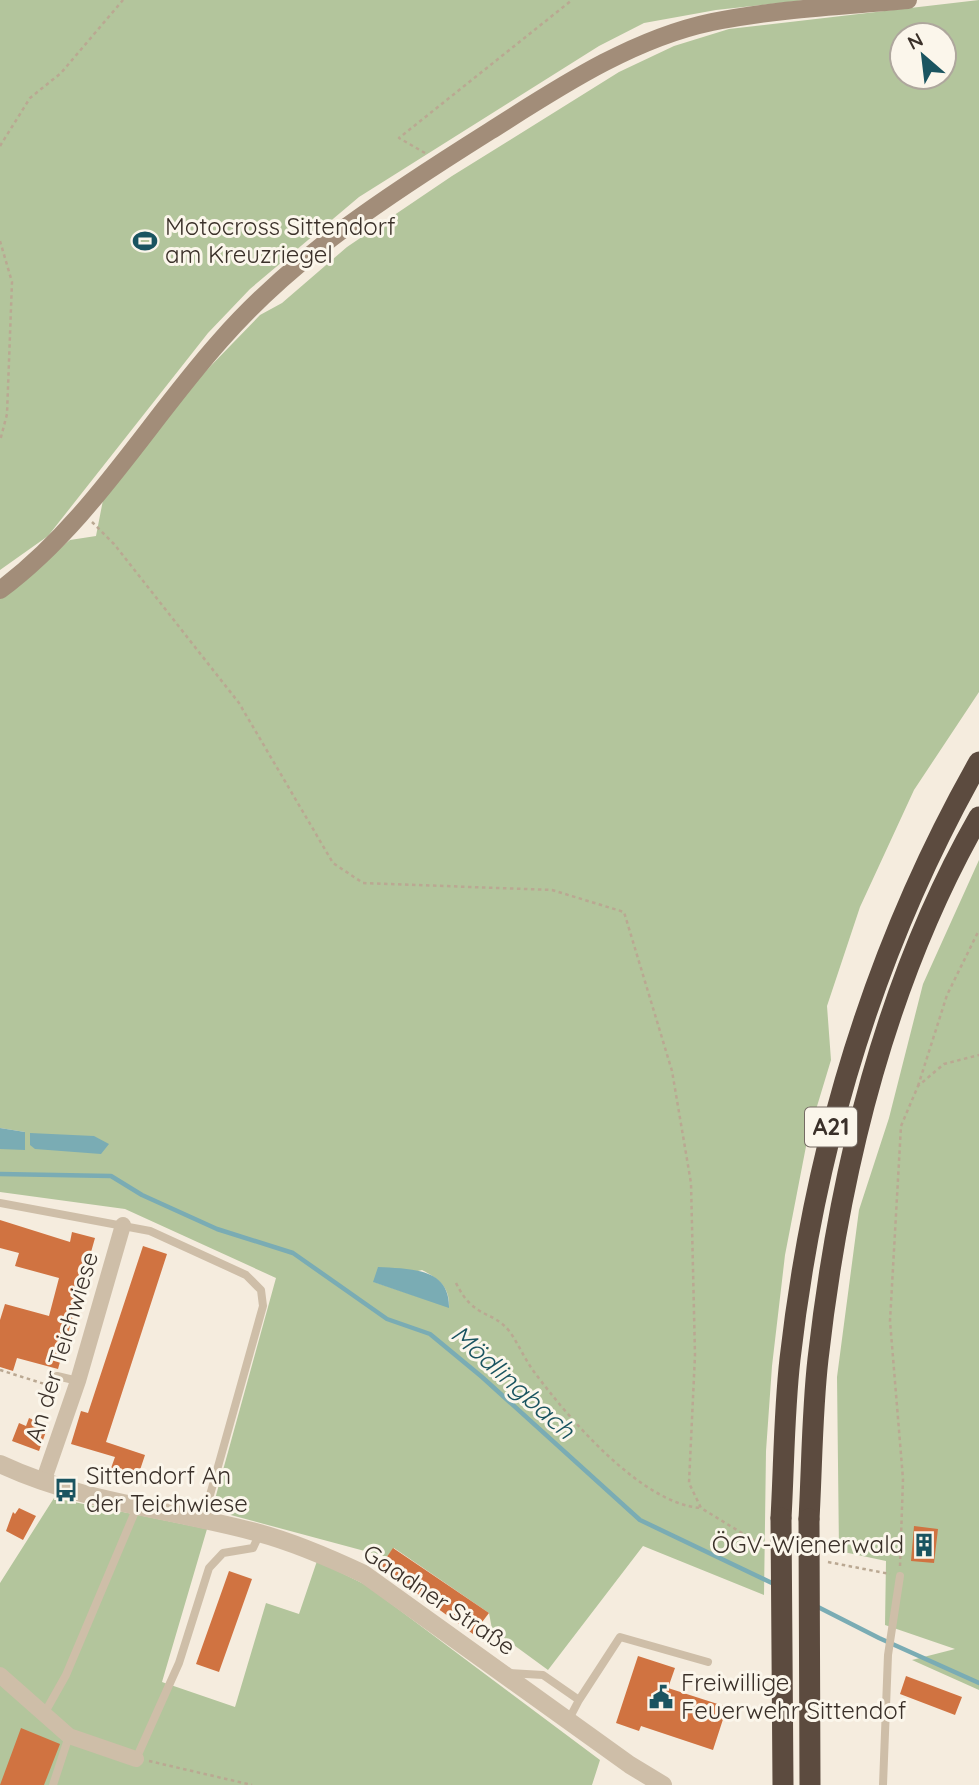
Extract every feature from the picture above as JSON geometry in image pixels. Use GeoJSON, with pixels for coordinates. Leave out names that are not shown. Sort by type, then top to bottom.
{"type":"FeatureCollection","features":[{"type":"Feature","properties":{"kind":"highway","name":"A21"},"geometry":{"type":"LineString","coordinates":[[783,1785],[781,1518],[791,1348],[811,1208],[845,1070],[890,943],[947,818],[979,762]]}},
{"type":"Feature","properties":{"kind":"highway","name":"A21"},"geometry":{"type":"LineString","coordinates":[[810,1785],[809,1518],[818,1361],[838,1217],[867,1096],[915,953],[979,817]]}},
{"type":"Feature","properties":{"kind":"main road"},"geometry":{"type":"LineString","coordinates":[[0,590],[20,575],[82,513],[221,339],[297,264],[377,202],[556,89],[634,48],[710,23],[908,0]]}},
{"type":"Feature","properties":{"kind":"street","name":"An der Teichwiese"},"geometry":{"type":"LineString","coordinates":[[43,1482],[76,1387],[123,1224]]}},
{"type":"Feature","properties":{"kind":"street","name":"Gaadner Straße"},"geometry":{"type":"LineString","coordinates":[[0,1464],[72,1493],[260,1533],[319,1553],[364,1574],[568,1721],[663,1785]]}},
{"type":"Feature","properties":{"kind":"street"},"geometry":{"type":"LineString","coordinates":[[0,1675],[69,1736],[136,1759]]}},
{"type":"Feature","properties":{"kind":"lane"},"geometry":{"type":"LineString","coordinates":[[0,1203],[150,1231],[246,1275],[261,1290],[263,1306],[203,1520]]}},
{"type":"Feature","properties":{"kind":"lane"},"geometry":{"type":"LineString","coordinates":[[57,1376],[76,1387]]}},
{"type":"Feature","properties":{"kind":"lane"},"geometry":{"type":"LineString","coordinates":[[44,1714],[66,1675],[136,1507]]}},
{"type":"Feature","properties":{"kind":"lane"},"geometry":{"type":"LineString","coordinates":[[136,1759],[179,1663],[209,1568],[223,1553],[253,1548],[260,1533]]}},
{"type":"Feature","properties":{"kind":"lane"},"geometry":{"type":"LineString","coordinates":[[883,1785],[888,1655],[900,1576]]}},
{"type":"Feature","properties":{"kind":"lane"},"geometry":{"type":"LineString","coordinates":[[568,1721],[620,1637],[708,1662]]}},
{"type":"Feature","properties":{"kind":"lane"},"geometry":{"type":"LineString","coordinates":[[502,1673],[544,1675],[579,1700]]}},
{"type":"Feature","properties":{"kind":"lane"},"geometry":{"type":"LineString","coordinates":[[53,1785],[69,1736]]}},
{"type":"Feature","properties":{"kind":"path"},"geometry":{"type":"LineString","coordinates":[[0,146],[30,98],[61,73],[123,0]]}},
{"type":"Feature","properties":{"kind":"path"},"geometry":{"type":"LineString","coordinates":[[441,162],[399,138],[572,0]]}},
{"type":"Feature","properties":{"kind":"path"},"geometry":{"type":"LineString","coordinates":[[0,241],[12,282],[7,414],[0,441]]}},
{"type":"Feature","properties":{"kind":"path"},"geometry":{"type":"LineString","coordinates":[[82,513],[114,544],[239,704],[333,863],[363,883],[552,890],[624,912],[673,1071],[691,1184],[695,1355],[689,1483],[701,1508]]}},
{"type":"Feature","properties":{"kind":"path"},"geometry":{"type":"LineString","coordinates":[[820,1560],[900,1576],[903,1479],[890,1321],[901,1126],[918,1086],[947,995],[979,929]]}},
{"type":"Feature","properties":{"kind":"path"},"geometry":{"type":"LineString","coordinates":[[918,1086],[944,1064],[979,1055]]}},
{"type":"Feature","properties":{"kind":"path"},"geometry":{"type":"LineString","coordinates":[[456,1283],[474,1310],[504,1326],[536,1374],[586,1433],[633,1476],[685,1507],[701,1508],[757,1545],[770,1548]]}},
{"type":"Feature","properties":{"kind":"path"},"geometry":{"type":"LineString","coordinates":[[0,1370],[76,1387]]}},
{"type":"Feature","properties":{"kind":"path"},"geometry":{"type":"LineString","coordinates":[[136,1759],[252,1785]]}},
{"type":"Feature","properties":{"kind":"green space","name":"Motocross Sittendorf am Kreuzriegel"},"geometry":{"type":"Polygon","coordinates":[[[0,0],[806,0],[716,10],[644,23],[599,46],[359,197],[250,289],[208,333],[48,536],[0,570],[0,0]]]}},
{"type":"Feature","properties":{"kind":"green space"},"geometry":{"type":"Polygon","coordinates":[[[979,0],[979,692],[914,790],[860,907],[827,1006],[831,1060],[808,1136],[785,1255],[772,1366],[766,1451],[764,1595],[643,1546],[548,1670],[492,1629],[489,1613],[394,1548],[387,1557],[212,1510],[276,1278],[125,1209],[0,1192],[0,1149],[25,1149],[25,1132],[0,1128],[0,597],[70,540],[96,536],[103,500],[199,378],[260,315],[282,303],[347,247],[452,176],[619,72],[674,46],[729,29],[979,0]],[[422,1270],[374,1282],[449,1307],[448,1294],[434,1277],[422,1270]]]}},
{"type":"Feature","properties":{"kind":"green space"},"geometry":{"type":"Polygon","coordinates":[[[979,860],[979,1690],[912,1660],[955,1649],[885,1625],[886,1561],[839,1551],[837,1377],[859,1210],[889,1118],[923,984],[979,860]]]}},
{"type":"Feature","properties":{"kind":"green space"},"geometry":{"type":"Polygon","coordinates":[[[54,1498],[207,1529],[162,1682],[235,1707],[266,1603],[299,1614],[317,1561],[366,1585],[600,1760],[592,1785],[0,1785],[0,1583],[54,1498]]]}},
{"type":"Feature","properties":{"kind":"water"},"geometry":{"type":"Polygon","coordinates":[[[0,1128],[25,1132],[25,1150],[0,1149],[0,1128]]]}},
{"type":"Feature","properties":{"kind":"water"},"geometry":{"type":"Polygon","coordinates":[[[30,1133],[94,1136],[109,1144],[101,1154],[35,1149],[30,1145],[30,1133]]]}},
{"type":"Feature","properties":{"kind":"water"},"geometry":{"type":"Polygon","coordinates":[[[378,1267],[414,1270],[435,1278],[443,1285],[448,1295],[449,1308],[373,1282],[378,1267]]]}},
{"type":"Feature","properties":{"kind":"building"},"geometry":{"type":"Polygon","coordinates":[[[0,1220],[70,1242],[72,1232],[95,1238],[58,1369],[17,1358],[13,1371],[0,1367],[0,1320],[5,1304],[49,1316],[59,1278],[15,1266],[19,1253],[0,1248],[0,1220]]]}},
{"type":"Feature","properties":{"kind":"building"},"geometry":{"type":"Polygon","coordinates":[[[143,1246],[167,1254],[106,1442],[145,1455],[137,1479],[110,1471],[115,1457],[71,1444],[81,1411],[88,1413],[143,1246]]]}},
{"type":"Feature","properties":{"kind":"building"},"geometry":{"type":"Polygon","coordinates":[[[29,1418],[48,1426],[39,1451],[12,1441],[19,1423],[26,1426],[29,1418]]]}},
{"type":"Feature","properties":{"kind":"building"},"geometry":{"type":"Polygon","coordinates":[[[19,1508],[36,1516],[23,1540],[6,1531],[13,1512],[15,1514],[19,1508]]]}},
{"type":"Feature","properties":{"kind":"building","name":"ÖGV-Wienerwald"},"geometry":{"type":"Polygon","coordinates":[[[914,1526],[938,1529],[934,1563],[911,1561],[914,1526]]]}},
{"type":"Feature","properties":{"kind":"building"},"geometry":{"type":"Polygon","coordinates":[[[393,1548],[489,1613],[473,1634],[380,1567],[393,1548]]]}},
{"type":"Feature","properties":{"kind":"building"},"geometry":{"type":"Polygon","coordinates":[[[229,1571],[252,1579],[219,1672],[196,1664],[229,1571]]]}},
{"type":"Feature","properties":{"kind":"building","name":"Freiwillige Feuerwehr Sittendof"},"geometry":{"type":"Polygon","coordinates":[[[638,1656],[675,1668],[668,1688],[727,1707],[713,1750],[641,1726],[639,1731],[616,1723],[638,1656]]]}},
{"type":"Feature","properties":{"kind":"building"},"geometry":{"type":"Polygon","coordinates":[[[906,1676],[962,1697],[955,1715],[900,1694],[906,1676]]]}},
{"type":"Feature","properties":{"kind":"building"},"geometry":{"type":"Polygon","coordinates":[[[21,1728],[60,1744],[44,1785],[0,1785],[21,1728]]]}},
{"type":"Feature","properties":{"kind":"waterway","name":"Mödlingbach"},"geometry":{"type":"LineString","coordinates":[[0,1174],[111,1176],[142,1195],[217,1229],[293,1253],[387,1319],[430,1334],[482,1377],[640,1520],[774,1584]]}},
{"type":"Feature","properties":{"kind":"waterway","name":"Mödlingbach"},"geometry":{"type":"LineString","coordinates":[[816,1606],[979,1683]]}},
{"type":"Feature","properties":{"kind":"place","name":"Motocross Sittendorf am Kreuzriegel"},"geometry":{"type":"Point","coordinates":[145,241]}},
{"type":"Feature","properties":{"kind":"place","name":"Sittendorf An der Teichwiese"},"geometry":{"type":"Point","coordinates":[66,1490]}},
{"type":"Feature","properties":{"kind":"place","name":"ÖGV-Wienerwald"},"geometry":{"type":"Point","coordinates":[924,1545]}},
{"type":"Feature","properties":{"kind":"place","name":"Freiwillige Feuerwehr Sittendof"},"geometry":{"type":"Point","coordinates":[661,1697]}}]}
